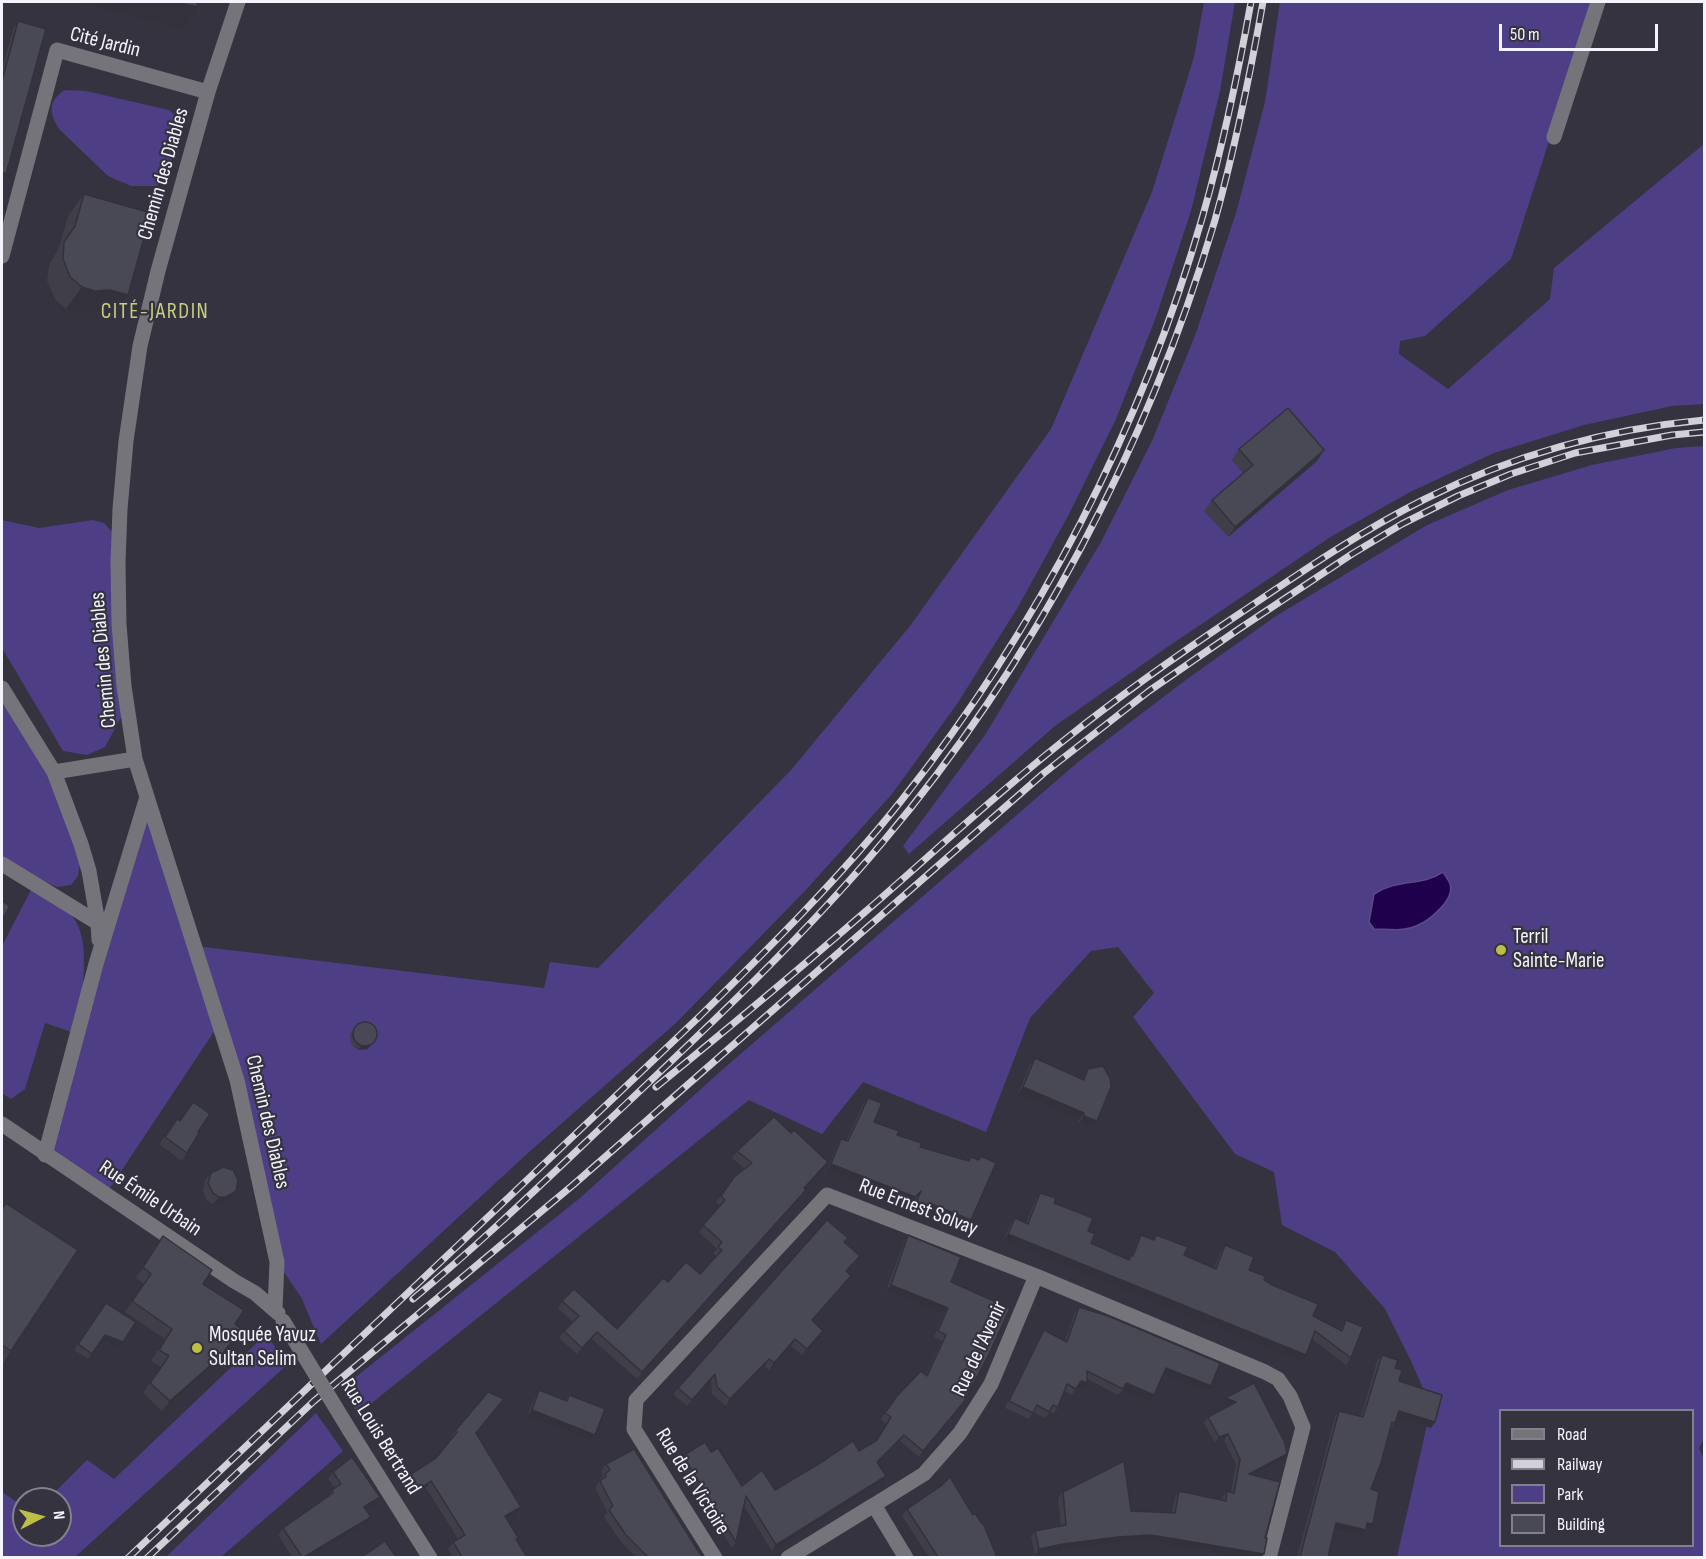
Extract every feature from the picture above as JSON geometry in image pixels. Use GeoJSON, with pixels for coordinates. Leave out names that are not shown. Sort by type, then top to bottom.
{"type":"FeatureCollection","features":[{"type":"Feature","properties":{"kind":"street","name":"Chemin des Diables"},"geometry":{"type":"LineString","coordinates":[[238,2],[208,92],[158,271],[140,346],[126,441],[120,509],[119,624],[124,686],[135,759],[237,1080],[278,1262],[279,1315]]}},
{"type":"Feature","properties":{"kind":"street"},"geometry":{"type":"LineString","coordinates":[[1554,137],[1598,2]]}},
{"type":"Feature","properties":{"kind":"street","name":"Cité Jardin"},"geometry":{"type":"LineString","coordinates":[[2,256],[57,50],[208,92]]}},
{"type":"Feature","properties":{"kind":"street"},"geometry":{"type":"LineString","coordinates":[[2,688],[54,772],[81,844],[93,891],[98,923],[96,964]]}},
{"type":"Feature","properties":{"kind":"street"},"geometry":{"type":"LineString","coordinates":[[54,772],[135,759]]}},
{"type":"Feature","properties":{"kind":"street"},"geometry":{"type":"LineString","coordinates":[[45,1155],[96,964],[147,797]]}},
{"type":"Feature","properties":{"kind":"street"},"geometry":{"type":"LineString","coordinates":[[2,864],[98,923]]}},
{"type":"Feature","properties":{"kind":"street","name":"Rue Émile Urbain"},"geometry":{"type":"LineString","coordinates":[[2,1124],[45,1155],[255,1293],[279,1315]]}},
{"type":"Feature","properties":{"kind":"street","name":"Rue Ernest Solvay"},"geometry":{"type":"LineString","coordinates":[[634,1429],[636,1400],[827,1195],[1036,1276],[1278,1379],[1290,1396],[1303,1427],[1269,1557]]}},
{"type":"Feature","properties":{"kind":"street","name":"Rue de l'Avenir"},"geometry":{"type":"LineString","coordinates":[[788,1557],[924,1474],[960,1433],[991,1384],[1036,1276]]}},
{"type":"Feature","properties":{"kind":"street","name":"Rue Louis Bertrand"},"geometry":{"type":"LineString","coordinates":[[279,1315],[430,1557]]}},
{"type":"Feature","properties":{"kind":"street","name":"Rue de la Victoire"},"geometry":{"type":"LineString","coordinates":[[634,1429],[715,1557]]}},
{"type":"Feature","properties":{"kind":"street"},"geometry":{"type":"LineString","coordinates":[[874,1505],[906,1557]]}},
{"type":"Feature","properties":{"kind":"green space"},"geometry":{"type":"Polygon","coordinates":[[[1204,2],[1235,2],[1220,91],[1191,211],[1156,317],[1116,419],[1069,514],[1018,607],[957,704],[892,794],[804,892],[676,1023],[528,1153],[321,1344],[301,1297],[277,1262],[219,1024],[106,1194],[45,1155],[77,1034],[45,1023],[25,1089],[11,1099],[2,1093],[2,946],[32,888],[64,908],[78,925],[83,946],[83,990],[147,797],[196,946],[544,988],[550,962],[598,968],[791,770],[910,626],[1051,429],[1152,192],[1194,57],[1204,2]]]}},
{"type":"Feature","properties":{"kind":"green space"},"geometry":{"type":"Polygon","coordinates":[[[1280,2],[1594,2],[1511,259],[1425,336],[1400,341],[1399,354],[1448,389],[1550,299],[1554,268],[1704,144],[1704,404],[1672,406],[1584,425],[1494,453],[1410,492],[1332,536],[1055,726],[909,854],[903,846],[985,735],[1101,542],[1152,441],[1196,333],[1236,213],[1265,102],[1280,2]]]}},
{"type":"Feature","properties":{"kind":"green space"},"geometry":{"type":"Polygon","coordinates":[[[65,90],[86,91],[169,110],[179,119],[173,155],[162,181],[157,186],[131,186],[108,176],[60,130],[54,119],[53,103],[65,90]]]}},
{"type":"Feature","properties":{"kind":"green space","name":"Terril Sainte-Marie"},"geometry":{"type":"Polygon","coordinates":[[[1704,446],[1704,1439],[1699,1448],[1704,1459],[1704,1557],[1397,1557],[1431,1407],[1411,1361],[1385,1309],[1335,1252],[1282,1225],[1274,1172],[1235,1154],[1133,1017],[1154,993],[1118,947],[1091,951],[1030,1018],[986,1132],[863,1082],[822,1134],[749,1100],[358,1414],[342,1388],[580,1198],[722,1070],[1078,762],[1187,679],[1276,616],[1427,525],[1508,490],[1592,465],[1676,448],[1704,446]]]}},
{"type":"Feature","properties":{"kind":"green space"},"geometry":{"type":"Polygon","coordinates":[[[2,520],[39,528],[93,520],[104,523],[119,539],[127,706],[105,747],[87,755],[63,751],[2,648],[2,520]]]}},
{"type":"Feature","properties":{"kind":"green space"},"geometry":{"type":"Polygon","coordinates":[[[2,688],[54,772],[80,862],[78,876],[71,885],[57,887],[2,864],[2,688]]]}},
{"type":"Feature","properties":{"kind":"green space"},"geometry":{"type":"Polygon","coordinates":[[[266,1334],[287,1365],[75,1557],[2,1557],[2,1492],[12,1499],[12,1547],[72,1547],[72,1487],[60,1487],[87,1460],[114,1479],[266,1334]]]}},
{"type":"Feature","properties":{"kind":"green space"},"geometry":{"type":"Polygon","coordinates":[[[316,1413],[343,1451],[221,1557],[166,1557],[316,1413]]]}},
{"type":"Feature","properties":{"kind":"shaded area"},"geometry":{"type":"Polygon","coordinates":[[[1443,872],[1451,890],[1445,903],[1434,915],[1411,928],[1374,929],[1369,922],[1374,894],[1392,886],[1426,880],[1443,872]]]}},
{"type":"Feature","properties":{"kind":"building"},"geometry":{"type":"Polygon","coordinates":[[[176,2],[198,2],[197,7],[176,2]]]}},
{"type":"Feature","properties":{"kind":"building"},"geometry":{"type":"Polygon","coordinates":[[[18,21],[46,29],[6,174],[2,172],[2,81],[18,21]]]}},
{"type":"Feature","properties":{"kind":"building"},"geometry":{"type":"Polygon","coordinates":[[[84,194],[151,213],[128,295],[110,290],[95,291],[82,287],[70,277],[63,259],[64,242],[75,226],[84,194]]]}},
{"type":"Feature","properties":{"kind":"building"},"geometry":{"type":"Polygon","coordinates":[[[1288,408],[1324,450],[1235,527],[1212,500],[1253,465],[1239,449],[1288,408]]]}},
{"type":"Feature","properties":{"kind":"building"},"geometry":{"type":"Polygon","coordinates":[[[2,901],[10,906],[2,920],[2,901]]]}},
{"type":"Feature","properties":{"kind":"building"},"geometry":{"type":"Polygon","coordinates":[[[365,1022],[374,1025],[377,1034],[374,1043],[365,1046],[356,1043],[353,1034],[356,1025],[365,1022]]]}},
{"type":"Feature","properties":{"kind":"building"},"geometry":{"type":"Polygon","coordinates":[[[1035,1058],[1084,1080],[1088,1069],[1103,1066],[1110,1078],[1111,1087],[1097,1121],[1084,1116],[1084,1113],[1023,1087],[1035,1058]]]}},
{"type":"Feature","properties":{"kind":"building"},"geometry":{"type":"Polygon","coordinates":[[[868,1098],[882,1103],[874,1122],[899,1131],[897,1135],[922,1143],[920,1147],[969,1161],[971,1157],[979,1160],[981,1156],[996,1163],[971,1220],[929,1203],[921,1213],[913,1210],[921,1191],[915,1197],[831,1164],[841,1139],[848,1141],[868,1098]]]}},
{"type":"Feature","properties":{"kind":"building"},"geometry":{"type":"Polygon","coordinates":[[[193,1102],[210,1114],[187,1153],[165,1137],[177,1119],[180,1121],[193,1102]]]}},
{"type":"Feature","properties":{"kind":"building"},"geometry":{"type":"Polygon","coordinates":[[[774,1117],[791,1133],[794,1130],[828,1162],[804,1188],[806,1190],[642,1372],[597,1332],[582,1348],[564,1331],[579,1316],[562,1301],[574,1289],[617,1329],[663,1278],[668,1282],[686,1262],[700,1274],[722,1250],[718,1247],[722,1242],[703,1225],[725,1200],[721,1196],[734,1177],[752,1163],[737,1151],[774,1117]]]}},
{"type":"Feature","properties":{"kind":"building"},"geometry":{"type":"Polygon","coordinates":[[[223,1167],[233,1170],[238,1180],[236,1191],[226,1197],[219,1197],[213,1193],[208,1183],[211,1173],[223,1167]]]}},
{"type":"Feature","properties":{"kind":"building"},"geometry":{"type":"Polygon","coordinates":[[[1040,1193],[1056,1198],[1054,1203],[1093,1218],[1088,1231],[1095,1234],[1091,1243],[1129,1260],[1131,1255],[1133,1256],[1141,1235],[1154,1240],[1156,1235],[1188,1247],[1184,1255],[1216,1269],[1225,1245],[1254,1257],[1249,1270],[1265,1276],[1264,1280],[1270,1284],[1318,1304],[1313,1316],[1342,1331],[1346,1320],[1363,1327],[1351,1358],[1315,1331],[1306,1355],[1008,1234],[1015,1218],[1028,1224],[1040,1193]]]}},
{"type":"Feature","properties":{"kind":"building"},"geometry":{"type":"Polygon","coordinates":[[[6,1203],[78,1250],[11,1351],[2,1345],[2,1210],[6,1203]]]}},
{"type":"Feature","properties":{"kind":"building"},"geometry":{"type":"Polygon","coordinates":[[[827,1220],[848,1238],[844,1242],[860,1256],[846,1271],[851,1276],[812,1320],[823,1331],[807,1349],[795,1339],[774,1363],[769,1359],[730,1399],[717,1387],[715,1374],[692,1400],[678,1388],[827,1220]]]}},
{"type":"Feature","properties":{"kind":"building"},"geometry":{"type":"Polygon","coordinates":[[[908,1235],[961,1257],[951,1282],[1010,1308],[963,1403],[923,1451],[904,1435],[877,1462],[886,1476],[776,1545],[746,1496],[736,1542],[683,1456],[705,1442],[711,1452],[718,1448],[742,1486],[762,1470],[775,1490],[853,1441],[859,1451],[877,1440],[891,1417],[885,1413],[897,1396],[921,1371],[927,1376],[946,1335],[938,1331],[948,1308],[891,1285],[908,1235]]]}},
{"type":"Feature","properties":{"kind":"building"},"geometry":{"type":"Polygon","coordinates":[[[163,1236],[212,1270],[203,1284],[244,1310],[235,1324],[241,1329],[221,1356],[170,1401],[150,1383],[169,1356],[159,1350],[172,1329],[132,1301],[151,1274],[143,1267],[163,1236]]]}},
{"type":"Feature","properties":{"kind":"building"},"geometry":{"type":"Polygon","coordinates":[[[106,1303],[136,1322],[123,1342],[105,1335],[92,1354],[78,1344],[106,1303]]]}},
{"type":"Feature","properties":{"kind":"building"},"geometry":{"type":"Polygon","coordinates":[[[1079,1307],[1108,1316],[1220,1363],[1211,1386],[1166,1368],[1154,1395],[1126,1383],[1123,1389],[1087,1371],[1087,1383],[1081,1381],[1076,1389],[1067,1384],[1058,1407],[1053,1405],[1049,1412],[1037,1405],[1033,1413],[1009,1401],[1044,1330],[1067,1342],[1079,1307]]]}},
{"type":"Feature","properties":{"kind":"building"},"geometry":{"type":"Polygon","coordinates":[[[1382,1355],[1398,1360],[1395,1368],[1402,1370],[1399,1381],[1442,1395],[1435,1422],[1399,1411],[1395,1423],[1392,1422],[1371,1489],[1379,1492],[1373,1524],[1367,1523],[1366,1530],[1336,1523],[1328,1557],[1300,1557],[1339,1411],[1363,1417],[1382,1355]]]}},
{"type":"Feature","properties":{"kind":"building"},"geometry":{"type":"Polygon","coordinates":[[[1254,1383],[1285,1443],[1287,1454],[1249,1474],[1280,1482],[1265,1538],[1267,1538],[1264,1554],[1151,1535],[1118,1537],[1039,1549],[1035,1531],[1066,1525],[1063,1492],[1124,1461],[1131,1511],[1175,1513],[1179,1491],[1226,1501],[1227,1491],[1234,1493],[1240,1459],[1228,1434],[1219,1437],[1208,1417],[1236,1402],[1225,1398],[1254,1383]]]}},
{"type":"Feature","properties":{"kind":"building"},"geometry":{"type":"Polygon","coordinates":[[[539,1390],[567,1401],[569,1395],[605,1409],[595,1435],[532,1410],[539,1390]]]}},
{"type":"Feature","properties":{"kind":"building"},"geometry":{"type":"Polygon","coordinates":[[[488,1392],[504,1399],[476,1433],[521,1507],[505,1516],[527,1557],[462,1557],[453,1542],[465,1535],[431,1481],[419,1489],[411,1474],[436,1458],[488,1392]]]}},
{"type":"Feature","properties":{"kind":"building"},"geometry":{"type":"Polygon","coordinates":[[[634,1449],[702,1557],[648,1557],[626,1535],[609,1510],[613,1506],[600,1481],[610,1470],[606,1464],[634,1449]]]}},
{"type":"Feature","properties":{"kind":"building"},"geometry":{"type":"Polygon","coordinates":[[[352,1457],[380,1497],[364,1507],[371,1517],[302,1557],[283,1528],[333,1493],[332,1490],[341,1484],[333,1472],[352,1457]]]}},
{"type":"Feature","properties":{"kind":"building"},"geometry":{"type":"Polygon","coordinates":[[[950,1477],[973,1515],[975,1513],[983,1523],[997,1557],[938,1557],[907,1509],[941,1486],[950,1477]]]}},
{"type":"Feature","properties":{"kind":"building"},"geometry":{"type":"Polygon","coordinates":[[[385,1541],[396,1557],[362,1557],[385,1541]]]}},
{"type":"Feature","properties":{"kind":"railway"},"geometry":{"type":"LineString","coordinates":[[128,1558],[699,1017],[853,858],[901,801],[951,735],[1041,596],[1117,448],[1149,372],[1178,294],[1203,215],[1230,109],[1251,2]]}},
{"type":"Feature","properties":{"kind":"railway"},"geometry":{"type":"LineString","coordinates":[[413,1299],[468,1252],[692,1042],[821,912],[882,843],[937,774],[989,702],[1080,549],[1120,469],[1156,387],[1188,304],[1215,220],[1242,111],[1263,2]]}},
{"type":"Feature","properties":{"kind":"railway"},"geometry":{"type":"LineString","coordinates":[[656,1087],[813,957],[990,802],[1067,738],[1175,658],[1332,552],[1425,499],[1492,469],[1596,437],[1704,420]]}},
{"type":"Feature","properties":{"kind":"railway"},"geometry":{"type":"LineString","coordinates":[[147,1558],[314,1401],[573,1185],[1044,773],[1149,691],[1352,554],[1402,524],[1458,496],[1511,474],[1575,453],[1672,435],[1704,432]]}},
{"type":"Feature","properties":{"kind":"place","name":"Terril Sainte-Marie"},"geometry":{"type":"Point","coordinates":[1501,950]}},
{"type":"Feature","properties":{"kind":"place","name":"Mosquée Yavuz Sultan Selim"},"geometry":{"type":"Point","coordinates":[197,1348]}},
{"type":"Feature","properties":{"kind":"district","name":"CITÉ-JARDIN"},"geometry":{"type":"Point","coordinates":[155,312]}}]}
